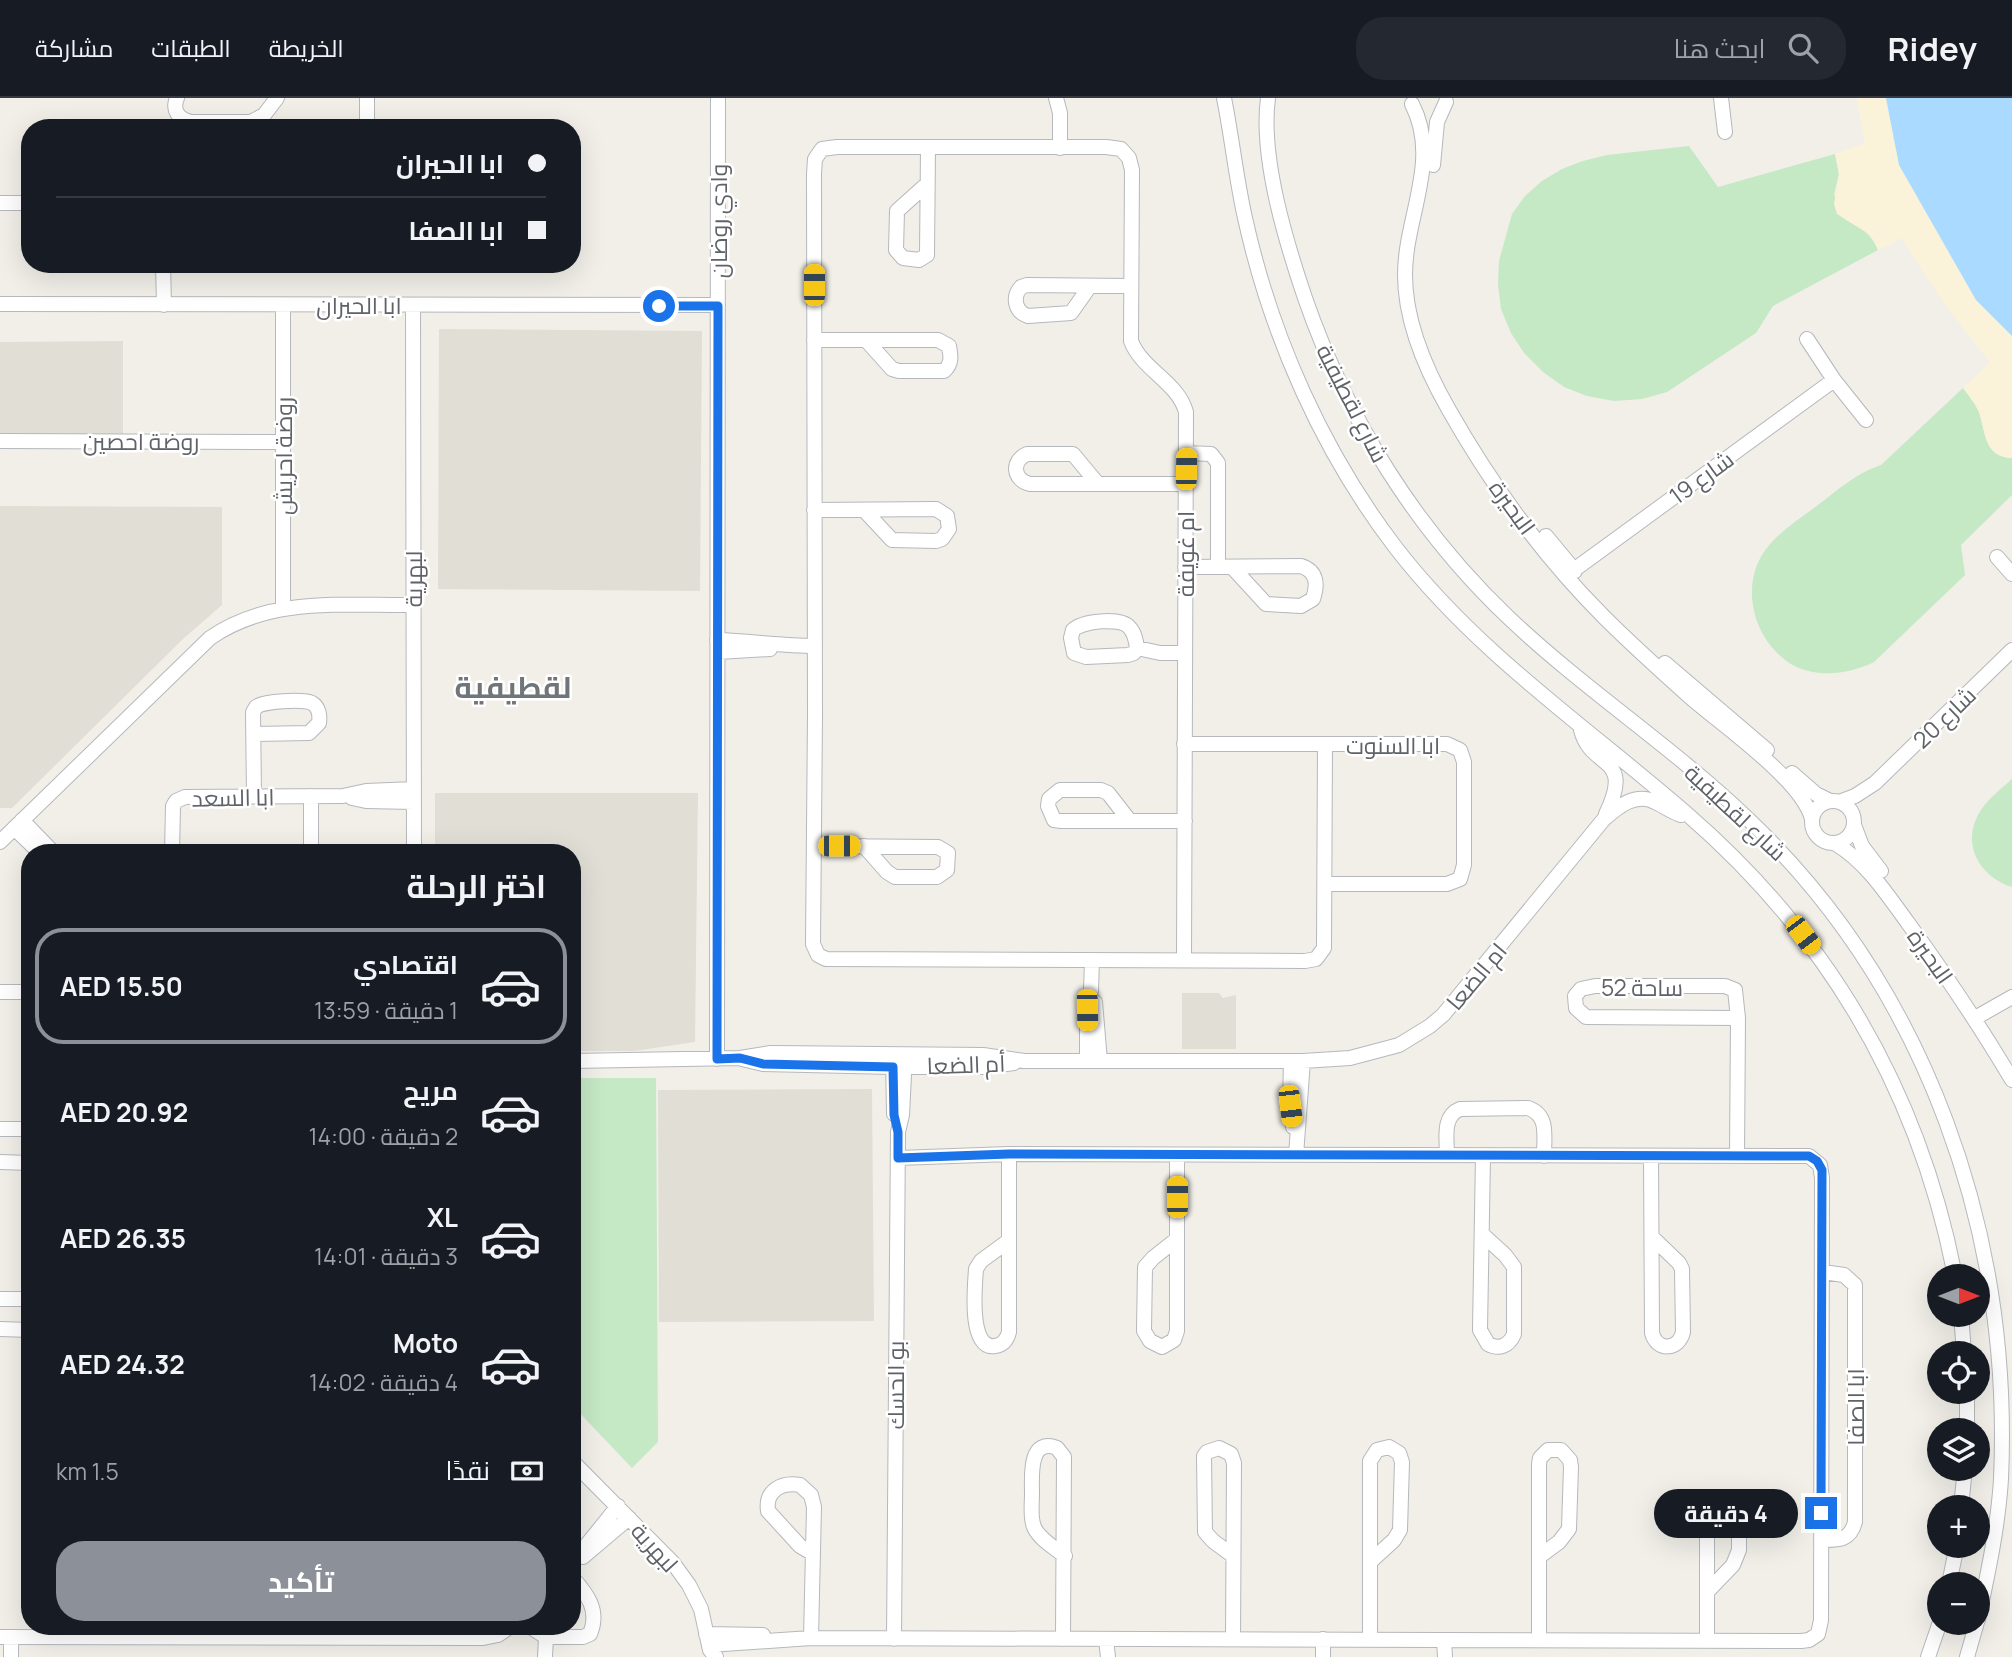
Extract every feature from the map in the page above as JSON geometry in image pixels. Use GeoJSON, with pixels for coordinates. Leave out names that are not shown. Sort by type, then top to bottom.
{"type":"FeatureCollection","features":[{"type":"Feature","properties":{"kind":"street"},"geometry":{"type":"LineString","coordinates":[[177,98],[175,109],[182,119]]}},
{"type":"Feature","properties":{"kind":"street"},"geometry":{"type":"LineString","coordinates":[[257,119],[264,115],[277,98]]}},
{"type":"Feature","properties":{"kind":"street"},"geometry":{"type":"LineString","coordinates":[[367,98],[368,119]]}},
{"type":"Feature","properties":{"kind":"street","name":"وادي روضان"},"geometry":{"type":"LineString","coordinates":[[717,1059],[718,98]]}},
{"type":"Feature","properties":{"kind":"street"},"geometry":{"type":"LineString","coordinates":[[1056,98],[1060,113],[1060,148]]}},
{"type":"Feature","properties":{"kind":"street"},"geometry":{"type":"LineString","coordinates":[[1060,113],[1064,98]]}},
{"type":"Feature","properties":{"kind":"street","name":"شارع لقطيفية"},"geometry":{"type":"LineString","coordinates":[[1224,98],[1239,191],[1266,296],[1292,365],[1329,442],[1353,483],[1394,546],[1433,592],[1494,654],[1689,815],[1741,864],[1782,908],[1824,962],[1859,1017],[1896,1087],[1916,1136],[1939,1206],[1952,1264]]}},
{"type":"Feature","properties":{"kind":"street","name":"شارع لقطيفية"},"geometry":{"type":"LineString","coordinates":[[1268,98],[1270,160],[1284,230],[1318,335],[1354,413],[1412,508],[1466,574],[1511,620],[1722,795],[1781,851],[1815,890],[1862,953],[1883,984],[1925,1062],[1963,1159],[1978,1210],[1990,1264],[1999,1326],[2004,1404],[2001,1478],[1987,1572]]}},
{"type":"Feature","properties":{"kind":"street"},"geometry":{"type":"LineString","coordinates":[[1721,98],[1725,132]]}},
{"type":"Feature","properties":{"kind":"street"},"geometry":{"type":"LineString","coordinates":[[1408,101],[1429,108],[1448,100]]}},
{"type":"Feature","properties":{"kind":"street","name":"البحيرة"},"geometry":{"type":"LineString","coordinates":[[1413,236],[1431,178],[1437,122],[1448,100]]}},
{"type":"Feature","properties":{"kind":"street","name":"البحيرة"},"geometry":{"type":"LineString","coordinates":[[1408,101],[1423,134],[1425,153],[1413,236],[1416,297],[1437,377],[1478,449],[1513,492],[1571,573],[1601,600],[1641,647],[1780,769],[1834,802]]}},
{"type":"Feature","properties":{"kind":"street"},"geometry":{"type":"LineString","coordinates":[[927,184],[897,211],[896,250],[903,258],[919,260],[927,255],[928,148]]}},
{"type":"Feature","properties":{"kind":"street","name":"ام غويفة"},"geometry":{"type":"LineString","coordinates":[[1184,960],[1184,405],[1171,387],[1135,350],[1131,341],[1132,170],[1129,158],[1117,148],[822,149],[816,155],[814,174],[813,944],[816,953],[822,958],[1092,960],[1184,960],[1316,959],[1324,948],[1325,744]]}},
{"type":"Feature","properties":{"kind":"street"},"geometry":{"type":"LineString","coordinates":[[0,203],[21,203]]}},
{"type":"Feature","properties":{"kind":"street"},"geometry":{"type":"LineString","coordinates":[[156,273],[159,305]]}},
{"type":"Feature","properties":{"kind":"street"},"geometry":{"type":"LineString","coordinates":[[159,305],[162,273]]}},
{"type":"Feature","properties":{"kind":"street"},"geometry":{"type":"LineString","coordinates":[[1090,286],[1075,310],[1065,315],[1028,316],[1021,314],[1016,304],[1017,291],[1021,287],[1090,286],[1130,286]]}},
{"type":"Feature","properties":{"kind":"street","name":"ابا الحيران"},"geometry":{"type":"LineString","coordinates":[[0,304],[718,306]]}},
{"type":"Feature","properties":{"kind":"street","name":"روضة احريش"},"geometry":{"type":"LineString","coordinates":[[283,304],[283,607]]}},
{"type":"Feature","properties":{"kind":"street","name":"لبهرية"},"geometry":{"type":"LineString","coordinates":[[413,306],[414,844]]}},
{"type":"Feature","properties":{"kind":"street"},"geometry":{"type":"LineString","coordinates":[[1807,339],[1866,420]]}},
{"type":"Feature","properties":{"kind":"street"},"geometry":{"type":"LineString","coordinates":[[814,340],[866,340],[938,340],[949,346],[951,360],[944,371],[899,371],[892,369],[866,340]]}},
{"type":"Feature","properties":{"kind":"street","name":"شارع 19"},"geometry":{"type":"LineString","coordinates":[[1571,573],[1835,380]]}},
{"type":"Feature","properties":{"kind":"street","name":"روضة احصين"},"geometry":{"type":"LineString","coordinates":[[0,441],[282,442]]}},
{"type":"Feature","properties":{"kind":"street"},"geometry":{"type":"LineString","coordinates":[[1185,567],[1225,567],[1301,566],[1308,568],[1316,580],[1313,599],[1301,606],[1266,604],[1225,567],[1219,463],[1211,454],[1186,453]]}},
{"type":"Feature","properties":{"kind":"street"},"geometry":{"type":"LineString","coordinates":[[1098,484],[1073,454],[1027,454],[1022,456],[1016,465],[1016,475],[1030,484],[1098,484],[1186,484]]}},
{"type":"Feature","properties":{"kind":"street"},"geometry":{"type":"LineString","coordinates":[[814,510],[936,509],[947,516],[949,529],[942,540],[892,540],[864,510]]}},
{"type":"Feature","properties":{"kind":"street"},"geometry":{"type":"LineString","coordinates":[[1997,557],[2012,573]]}},
{"type":"Feature","properties":{"kind":"street"},"geometry":{"type":"LineString","coordinates":[[0,842],[210,638],[248,617],[283,607],[413,605]]}},
{"type":"Feature","properties":{"kind":"street"},"geometry":{"type":"LineString","coordinates":[[718,646],[750,652],[782,646],[815,646]]}},
{"type":"Feature","properties":{"kind":"street"},"geometry":{"type":"LineString","coordinates":[[1138,649],[1160,653],[1185,653]]}},
{"type":"Feature","properties":{"kind":"street","name":"شارع 20"},"geometry":{"type":"LineString","coordinates":[[1834,802],[1854,796],[1875,783],[2012,650]]}},
{"type":"Feature","properties":{"kind":"street"},"geometry":{"type":"LineString","coordinates":[[254,734],[309,733],[319,723],[318,710],[315,705],[307,702],[260,703],[253,712],[254,796]]}},
{"type":"Feature","properties":{"kind":"street","name":"ام الضعا"},"geometry":{"type":"LineString","coordinates":[[1581,727],[1589,747],[1609,765],[1616,781],[1614,797],[1604,819]]}},
{"type":"Feature","properties":{"kind":"street","name":"ابا السنوت"},"geometry":{"type":"LineString","coordinates":[[1184,744],[1447,744],[1460,750],[1464,762],[1464,865],[1460,879],[1451,884],[1325,884]]}},
{"type":"Feature","properties":{"kind":"street","name":"البحيرة"},"geometry":{"type":"LineString","coordinates":[[1780,769],[1807,803],[1812,819]]}},
{"type":"Feature","properties":{"kind":"street","name":"شارع 20"},"geometry":{"type":"LineString","coordinates":[[1854,821],[1875,783]]}},
{"type":"Feature","properties":{"kind":"street"},"geometry":{"type":"LineString","coordinates":[[1129,820],[1108,793],[1101,790],[1060,790],[1049,799],[1048,806],[1054,820],[1185,821]]}},
{"type":"Feature","properties":{"kind":"street","name":"ابا السعد"},"geometry":{"type":"LineString","coordinates":[[172,844],[172,814],[176,801],[192,796],[343,796],[366,791],[414,795]]}},
{"type":"Feature","properties":{"kind":"street"},"geometry":{"type":"LineString","coordinates":[[311,796],[311,844]]}},
{"type":"Feature","properties":{"kind":"street","name":"ام الضعا"},"geometry":{"type":"LineString","coordinates":[[1297,1061],[1350,1058],[1376,1053],[1399,1045],[1430,1026],[1454,1004],[1604,819],[1620,805],[1638,799],[1654,801],[1674,813],[1689,815]]}},
{"type":"Feature","properties":{"kind":"street"},"geometry":{"type":"LineString","coordinates":[[1834,802],[1847,806],[1854,821],[1848,837],[1836,844],[1818,837],[1812,819],[1818,807],[1834,802]]}},
{"type":"Feature","properties":{"kind":"street","name":"البحيرة"},"geometry":{"type":"LineString","coordinates":[[1854,821],[1868,854],[2012,1063]]}},
{"type":"Feature","properties":{"kind":"street"},"geometry":{"type":"LineString","coordinates":[[18,824],[33,844]]}},
{"type":"Feature","properties":{"kind":"street"},"geometry":{"type":"LineString","coordinates":[[18,824],[42,844]]}},
{"type":"Feature","properties":{"kind":"street","name":"البحيرة"},"geometry":{"type":"LineString","coordinates":[[1836,844],[1861,862],[1916,926]]}},
{"type":"Feature","properties":{"kind":"street"},"geometry":{"type":"LineString","coordinates":[[814,846],[864,846],[938,847],[948,853],[947,870],[937,877],[895,877],[887,872],[864,846]]}},
{"type":"Feature","properties":{"kind":"street"},"geometry":{"type":"LineString","coordinates":[[1092,960],[1091,990],[1096,1010],[1093,1061]]}},
{"type":"Feature","properties":{"kind":"street","name":"ساحة 52"},"geometry":{"type":"LineString","coordinates":[[1737,1156],[1738,1018],[1735,990],[1725,986],[1595,986],[1581,989],[1575,996],[1576,1008],[1586,1017],[1738,1018]]}},
{"type":"Feature","properties":{"kind":"street"},"geometry":{"type":"LineString","coordinates":[[0,992],[21,992]]}},
{"type":"Feature","properties":{"kind":"street"},"geometry":{"type":"LineString","coordinates":[[1979,1016],[2012,997]]}},
{"type":"Feature","properties":{"kind":"street","name":"البحيرة"},"geometry":{"type":"LineString","coordinates":[[1979,1016],[2012,1080]]}},
{"type":"Feature","properties":{"kind":"street","name":"أم الضعا"},"geometry":{"type":"LineString","coordinates":[[581,1061],[740,1058],[763,1064],[899,1061],[984,1067],[1024,1060],[1297,1061]]}},
{"type":"Feature","properties":{"kind":"street","name":"بو الحسك"},"geometry":{"type":"LineString","coordinates":[[894,1639],[898,1132],[902,1115],[899,1061]]}},
{"type":"Feature","properties":{"kind":"street"},"geometry":{"type":"LineString","coordinates":[[1296,1155],[1290,1106],[1297,1061]]}},
{"type":"Feature","properties":{"kind":"street"},"geometry":{"type":"LineString","coordinates":[[1447,1155],[1447,1123],[1454,1111],[1528,1108],[1537,1111],[1542,1117],[1544,1156]]}},
{"type":"Feature","properties":{"kind":"street"},"geometry":{"type":"LineString","coordinates":[[0,1129],[21,1129]]}},
{"type":"Feature","properties":{"kind":"street"},"geometry":{"type":"LineString","coordinates":[[1007,1242],[987,1256],[976,1269],[976,1332],[983,1344],[989,1346],[1002,1344],[1009,1332],[1009,1154]]}},
{"type":"Feature","properties":{"kind":"street","name":"ابا الصفا"},"geometry":{"type":"LineString","coordinates":[[709,1649],[742,1633],[785,1639],[1370,1640],[1809,1640],[1818,1634],[1821,1620],[1823,1272],[1820,1165],[1813,1158],[1009,1154],[898,1158]]}},
{"type":"Feature","properties":{"kind":"street"},"geometry":{"type":"LineString","coordinates":[[1177,1155],[1177,1239],[1177,1331],[1174,1340],[1162,1347],[1150,1341],[1144,1331],[1145,1267],[1177,1239]]}},
{"type":"Feature","properties":{"kind":"street"},"geometry":{"type":"LineString","coordinates":[[1483,1156],[1480,1330],[1488,1344],[1497,1347],[1508,1343],[1514,1334],[1514,1267],[1483,1235]]}},
{"type":"Feature","properties":{"kind":"street"},"geometry":{"type":"LineString","coordinates":[[1651,1156],[1652,1333],[1655,1340],[1666,1347],[1677,1344],[1683,1336],[1683,1275],[1679,1263],[1652,1237]]}},
{"type":"Feature","properties":{"kind":"street"},"geometry":{"type":"LineString","coordinates":[[0,1162],[21,1163]]}},
{"type":"Feature","properties":{"kind":"street","name":"ابا الصفا"},"geometry":{"type":"LineString","coordinates":[[1821,1540],[1839,1540],[1848,1536],[1853,1531],[1855,1513],[1855,1285],[1848,1276],[1823,1272]]}},
{"type":"Feature","properties":{"kind":"street"},"geometry":{"type":"LineString","coordinates":[[0,1299],[21,1299]]}},
{"type":"Feature","properties":{"kind":"street"},"geometry":{"type":"LineString","coordinates":[[0,1329],[21,1330]]}},
{"type":"Feature","properties":{"kind":"street"},"geometry":{"type":"LineString","coordinates":[[1063,1639],[1065,1556],[1064,1457],[1057,1448],[1046,1446],[1038,1451],[1032,1464],[1032,1523],[1041,1537],[1065,1556]]}},
{"type":"Feature","properties":{"kind":"street"},"geometry":{"type":"LineString","coordinates":[[1370,1640],[1370,1461],[1377,1450],[1389,1447],[1399,1453],[1402,1462],[1401,1525],[1394,1540],[1371,1561]]}},
{"type":"Feature","properties":{"kind":"street"},"geometry":{"type":"LineString","coordinates":[[1232,1555],[1207,1536],[1203,1525],[1204,1456],[1207,1452],[1219,1448],[1231,1454],[1234,1463],[1233,1639]]}},
{"type":"Feature","properties":{"kind":"street"},"geometry":{"type":"LineString","coordinates":[[1539,1640],[1539,1464],[1540,1458],[1548,1450],[1561,1450],[1566,1454],[1571,1467],[1571,1520],[1566,1534],[1540,1556]]}},
{"type":"Feature","properties":{"kind":"street","name":"لبهرية"},"geometry":{"type":"LineString","coordinates":[[581,1470],[673,1563],[689,1585],[701,1609],[709,1649]]}},
{"type":"Feature","properties":{"kind":"street"},"geometry":{"type":"LineString","coordinates":[[811,1638],[814,1507],[811,1495],[800,1485],[781,1485],[771,1493],[768,1511],[800,1546],[812,1553]]}},
{"type":"Feature","properties":{"kind":"street"},"geometry":{"type":"LineString","coordinates":[[1707,1640],[1709,1511],[1716,1504],[1728,1504],[1734,1507],[1739,1516],[1737,1558],[1708,1591]]}},
{"type":"Feature","properties":{"kind":"street"},"geometry":{"type":"LineString","coordinates":[[581,1552],[618,1506]]}},
{"type":"Feature","properties":{"kind":"street"},"geometry":{"type":"LineString","coordinates":[[581,1558],[629,1518]]}},
{"type":"Feature","properties":{"kind":"street"},"geometry":{"type":"LineString","coordinates":[[543,1635],[583,1637],[592,1629],[592,1603],[581,1589]]}},
{"type":"Feature","properties":{"kind":"street"},"geometry":{"type":"LineString","coordinates":[[11,1657],[6,1637],[128,1635]]}},
{"type":"Feature","properties":{"kind":"street"},"geometry":{"type":"LineString","coordinates":[[396,1635],[483,1638],[498,1635]]}},
{"type":"Feature","properties":{"kind":"street"},"geometry":{"type":"LineString","coordinates":[[1928,1657],[1936,1635]]}},
{"type":"Feature","properties":{"kind":"street","name":"شارع لقطيفية"},"geometry":{"type":"LineString","coordinates":[[1966,1657],[1973,1635]]}},
{"type":"Feature","properties":{"kind":"street"},"geometry":{"type":"LineString","coordinates":[[545,1657],[546,1637]]}},
{"type":"Feature","properties":{"kind":"street"},"geometry":{"type":"LineString","coordinates":[[1106,1639],[1108,1657]]}},
{"type":"Feature","properties":{"kind":"street"},"geometry":{"type":"LineString","coordinates":[[1323,1639],[1323,1657]]}},
{"type":"Feature","properties":{"kind":"street"},"geometry":{"type":"LineString","coordinates":[[1444,1640],[1444,1657]]}},
{"type":"Feature","properties":{"kind":"street"},"geometry":{"type":"LineString","coordinates":[[1751,1640],[1751,1657]]}},
{"type":"Feature","properties":{"kind":"shaded area"},"geometry":{"type":"Polygon","coordinates":[[[439,329],[702,331],[700,591],[438,589],[439,329]]]}},
{"type":"Feature","properties":{"kind":"shaded area"},"geometry":{"type":"Polygon","coordinates":[[[123,341],[123,436],[0,437],[0,342],[123,341]]]}},
{"type":"Feature","properties":{"kind":"shaded area"},"geometry":{"type":"Polygon","coordinates":[[[0,506],[222,507],[222,605],[183,639],[12,808],[0,808],[0,506]]]}},
{"type":"Feature","properties":{"kind":"shaded area"},"geometry":{"type":"Polygon","coordinates":[[[435,793],[698,793],[695,1042],[634,1051],[581,1051],[581,844],[435,844],[435,793]]]}},
{"type":"Feature","properties":{"kind":"shaded area"},"geometry":{"type":"Polygon","coordinates":[[[1182,993],[1219,993],[1223,998],[1236,995],[1236,1049],[1182,1049],[1182,993]]]}},
{"type":"Feature","properties":{"kind":"shaded area"},"geometry":{"type":"Polygon","coordinates":[[[872,1089],[874,1321],[659,1322],[658,1090],[872,1089]]]}},
{"type":"Feature","properties":{"kind":"green space"},"geometry":{"type":"Polygon","coordinates":[[[1689,146],[1718,187],[1835,154],[1839,174],[1834,194],[1846,220],[1865,232],[1878,250],[1773,306],[1756,333],[1667,392],[1642,399],[1614,401],[1587,396],[1564,387],[1543,372],[1524,353],[1511,333],[1501,309],[1499,261],[1512,214],[1525,196],[1562,169],[1607,155],[1689,146]]]}},
{"type":"Feature","properties":{"kind":"green space"},"geometry":{"type":"Polygon","coordinates":[[[1963,388],[1979,412],[1991,449],[2003,457],[2012,458],[2012,495],[1961,545],[1965,575],[1874,662],[1833,673],[1811,672],[1791,664],[1769,643],[1755,615],[1752,585],[1755,569],[1762,555],[1773,540],[1795,522],[1855,477],[1881,465],[1963,388]]]}},
{"type":"Feature","properties":{"kind":"green space"},"geometry":{"type":"Polygon","coordinates":[[[2012,779],[2012,887],[1990,875],[1982,866],[1976,856],[1972,834],[1981,810],[2012,779]]]}},
{"type":"Feature","properties":{"kind":"green space"},"geometry":{"type":"Polygon","coordinates":[[[581,1078],[656,1078],[658,1442],[632,1468],[581,1414],[581,1078]]]}},
{"type":"Feature","properties":{"kind":"sand"},"geometry":{"type":"Polygon","coordinates":[[[1857,98],[1886,98],[1899,165],[1976,300],[2012,336],[2012,458],[2003,457],[1991,449],[1979,412],[1963,388],[1990,362],[1943,302],[1902,238],[1878,250],[1872,236],[1837,214],[1834,204],[1839,174],[1835,154],[1865,143],[1857,98]]]}},
{"type":"Feature","properties":{"kind":"water"},"geometry":{"type":"Polygon","coordinates":[[[1886,98],[2012,98],[2012,336],[1976,300],[1899,165],[1886,98]]]}},
{"type":"Feature","properties":{"kind":"district","name":"لقطيفية"},"geometry":{"type":"Point","coordinates":[513,686]}},
{"type":"Feature","properties":{"kind":"route"},"geometry":{"type":"LineString","coordinates":[[659,306],[718,306],[717,1059],[740,1058],[763,1064],[893,1067],[898,1158],[1009,1154],[1809,1156],[1817,1161],[1822,1170],[1821,1513]]}}]}
